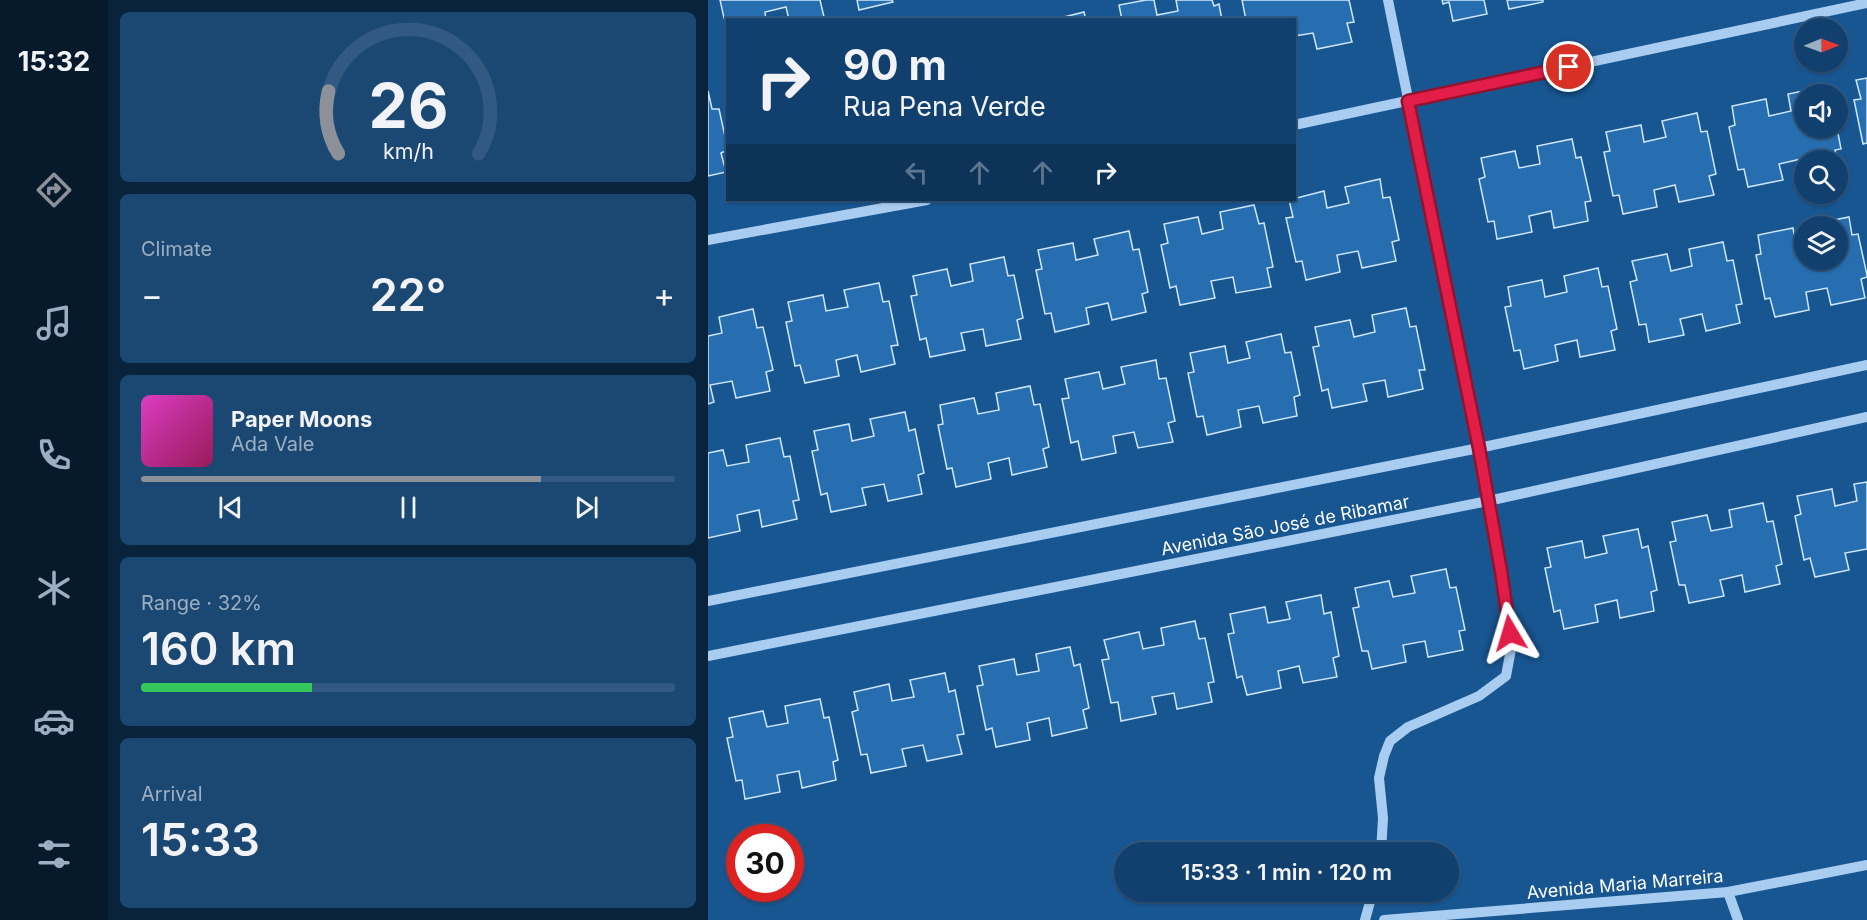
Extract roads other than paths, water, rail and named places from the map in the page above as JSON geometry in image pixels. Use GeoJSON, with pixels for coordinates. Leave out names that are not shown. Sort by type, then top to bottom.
{"type":"FeatureCollection","features":[{"type":"Feature","properties":{"kind":"street"},"geometry":{"type":"LineString","coordinates":[[1382,842],[1383,818],[1379,778],[1390,741],[1408,727],[1479,696],[1506,676],[1511,649],[1508,618],[1479,448],[1388,0]]}},
{"type":"Feature","properties":{"kind":"street"},"geometry":{"type":"LineString","coordinates":[[1296,125],[1867,3]]}},
{"type":"Feature","properties":{"kind":"street"},"geometry":{"type":"LineString","coordinates":[[708,240],[922,201]]}},
{"type":"Feature","properties":{"kind":"street","name":"Avenida São José de Ribamar"},"geometry":{"type":"LineString","coordinates":[[708,601],[1479,448],[1867,365]]}},
{"type":"Feature","properties":{"kind":"street","name":"Avenida São José de Ribamar"},"geometry":{"type":"LineString","coordinates":[[708,656],[1488,501],[1867,417]]}},
{"type":"Feature","properties":{"kind":"street","name":"Avenida Maria Marreira"},"geometry":{"type":"LineString","coordinates":[[1384,920],[1728,892],[1867,866]]}},
{"type":"Feature","properties":{"kind":"street"},"geometry":{"type":"LineString","coordinates":[[1728,892],[1737,920]]}},
{"type":"Feature","properties":{"kind":"street"},"geometry":{"type":"LineString","coordinates":[[1365,920],[1370,902]]}}]}
